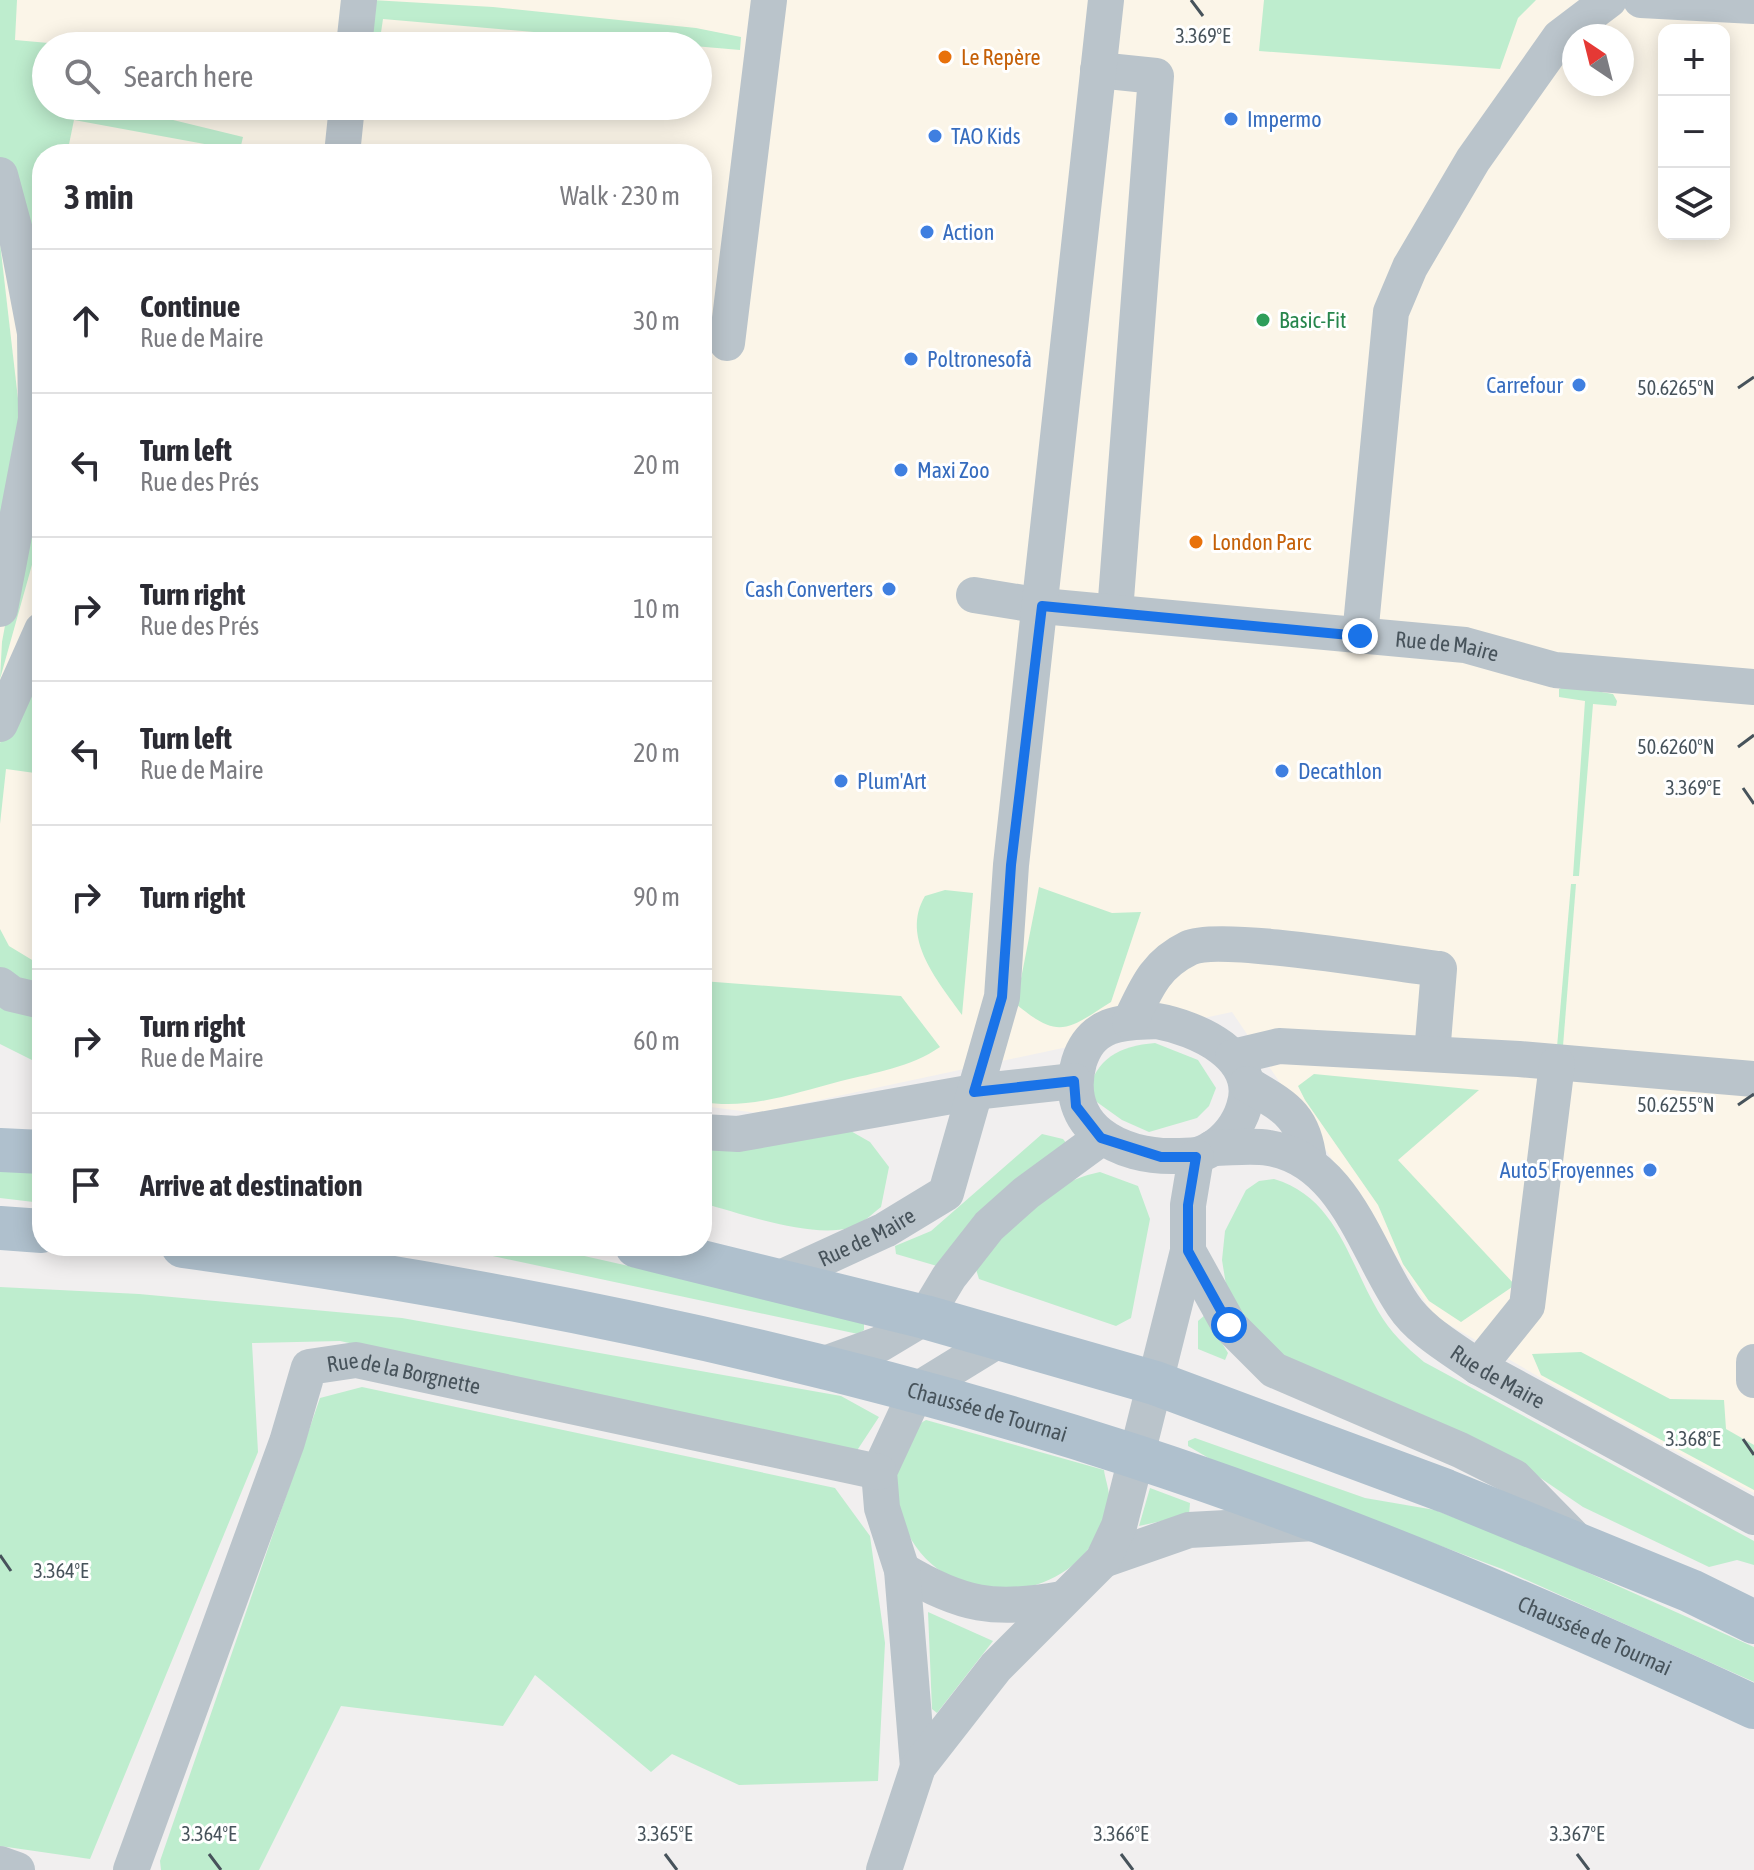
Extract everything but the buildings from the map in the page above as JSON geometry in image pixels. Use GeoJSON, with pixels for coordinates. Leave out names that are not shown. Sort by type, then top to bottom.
{"type":"FeatureCollection","features":[{"type":"Feature","properties":{"kind":"main road"},"geometry":{"type":"LineString","coordinates":[[0,1150],[32,1152]]}},
{"type":"Feature","properties":{"kind":"main road"},"geometry":{"type":"LineString","coordinates":[[0,1228],[32,1230]]}},
{"type":"Feature","properties":{"kind":"main road","name":"Chaussée de Tournai"},"geometry":{"type":"LineString","coordinates":[[254,1256],[347,1269],[585,1314],[822,1365],[917,1390],[1136,1456],[1323,1523],[1540,1608],[1754,1707]]}},
{"type":"Feature","properties":{"kind":"main road"},"geometry":{"type":"LineString","coordinates":[[680,1256],[925,1317],[1155,1383],[1432,1486],[1691,1591],[1754,1622]]}},
{"type":"Feature","properties":{"kind":"street"},"geometry":{"type":"LineString","coordinates":[[356,32],[359,0]]}},
{"type":"Feature","properties":{"kind":"street"},"geometry":{"type":"LineString","coordinates":[[727,343],[769,0]]}},
{"type":"Feature","properties":{"kind":"street","name":"Rue de Maire"},"geometry":{"type":"LineString","coordinates":[[778,1279],[885,1230],[946,1193],[1002,997],[1011,865],[1042,606],[1106,0]]}},
{"type":"Feature","properties":{"kind":"street"},"geometry":{"type":"LineString","coordinates":[[1360,636],[1391,312],[1410,267],[1473,160],[1560,37],[1609,0]]}},
{"type":"Feature","properties":{"kind":"street"},"geometry":{"type":"LineString","coordinates":[[1641,0],[1754,6]]}},
{"type":"Feature","properties":{"kind":"street"},"geometry":{"type":"LineString","coordinates":[[1098,70],[1156,76],[1115,612]]}},
{"type":"Feature","properties":{"kind":"street"},"geometry":{"type":"LineString","coordinates":[[343,144],[346,120]]}},
{"type":"Feature","properties":{"kind":"street"},"geometry":{"type":"LineString","coordinates":[[0,175],[17,238],[32,317]]}},
{"type":"Feature","properties":{"kind":"street"},"geometry":{"type":"LineString","coordinates":[[0,609],[32,440]]}},
{"type":"Feature","properties":{"kind":"street","name":"Rue de Maire"},"geometry":{"type":"LineString","coordinates":[[974,595],[1042,606],[1465,645],[1555,670],[1754,687]]}},
{"type":"Feature","properties":{"kind":"street"},"geometry":{"type":"LineString","coordinates":[[0,724],[32,652]]}},
{"type":"Feature","properties":{"kind":"street"},"geometry":{"type":"LineString","coordinates":[[1130,1022],[1155,970],[1192,946],[1246,945],[1439,969],[1432,1054]]}},
{"type":"Feature","properties":{"kind":"street"},"geometry":{"type":"LineString","coordinates":[[0,985],[12,994],[32,999]]}},
{"type":"Feature","properties":{"kind":"street","name":"Rue de Maire"},"geometry":{"type":"LineString","coordinates":[[1074,1081],[1084,1044],[1107,1028],[1130,1022],[1175,1024],[1200,1034],[1284,1106],[1306,1136],[1309,1162]]}},
{"type":"Feature","properties":{"kind":"street"},"geometry":{"type":"LineString","coordinates":[[884,1870],[918,1767],[996,1667],[1103,1560],[1128,1502],[1136,1456],[1188,1251],[1188,1205],[1205,1152],[1239,1123],[1246,1102],[1240,1071],[1279,1046],[1432,1054],[1754,1079]]}},
{"type":"Feature","properties":{"kind":"street"},"geometry":{"type":"LineString","coordinates":[[1478,1367],[1527,1306],[1557,1064]]}},
{"type":"Feature","properties":{"kind":"street"},"geometry":{"type":"LineString","coordinates":[[712,1133],[738,1134],[974,1092],[1074,1081],[1076,1106],[1101,1138],[1161,1157],[1205,1152]]}},
{"type":"Feature","properties":{"kind":"street"},"geometry":{"type":"LineString","coordinates":[[822,1365],[880,1344],[925,1317],[949,1277],[989,1226],[1026,1193],[1101,1138]]}},
{"type":"Feature","properties":{"kind":"street","name":"Rue de Maire"},"geometry":{"type":"LineString","coordinates":[[1205,1152],[1269,1148],[1309,1162],[1354,1213],[1404,1308],[1436,1338],[1478,1367],[1754,1517]]}},
{"type":"Feature","properties":{"kind":"street"},"geometry":{"type":"LineString","coordinates":[[1188,1251],[1229,1325],[1274,1370],[1460,1450],[1514,1477],[1584,1548]]}},
{"type":"Feature","properties":{"kind":"street"},"geometry":{"type":"LineString","coordinates":[[918,1767],[902,1570],[882,1508],[879,1472],[917,1390],[1000,1339]]}},
{"type":"Feature","properties":{"kind":"street","name":"Rue de la Borgnette"},"geometry":{"type":"LineString","coordinates":[[131,1870],[287,1442],[309,1367],[356,1360],[879,1472]]}},
{"type":"Feature","properties":{"kind":"street"},"geometry":{"type":"LineString","coordinates":[[1754,1362],[1754,1380]]}},
{"type":"Feature","properties":{"kind":"street"},"geometry":{"type":"LineString","coordinates":[[1103,1560],[1189,1530],[1323,1523]]}},
{"type":"Feature","properties":{"kind":"street"},"geometry":{"type":"LineString","coordinates":[[902,1570],[969,1602],[1013,1607],[1062,1599]]}},
{"type":"Feature","properties":{"kind":"street"},"geometry":{"type":"LineString","coordinates":[[0,1864],[17,1870]]}},
{"type":"Feature","properties":{"kind":"shaded area"},"geometry":{"type":"Polygon","coordinates":[[[0,0],[1754,0],[1754,1493],[1579,1400],[1434,1316],[1376,1224],[1232,1012],[758,1113],[712,1107],[712,144],[32,144],[32,998],[0,990],[0,0]]]}},
{"type":"Feature","properties":{"kind":"green space"},"geometry":{"type":"Polygon","coordinates":[[[0,0],[17,0],[15,40],[32,42],[32,120],[74,120],[69,144],[32,144],[32,379],[0,157],[0,0]]]}},
{"type":"Feature","properties":{"kind":"green space"},"geometry":{"type":"Polygon","coordinates":[[[372,0],[493,7],[696,28],[741,37],[740,50],[712,48],[712,32],[533,32],[383,19],[381,32],[368,32],[372,0]]]}},
{"type":"Feature","properties":{"kind":"green space"},"geometry":{"type":"Polygon","coordinates":[[[1264,0],[1536,0],[1518,18],[1500,69],[1259,51],[1264,0]]]}},
{"type":"Feature","properties":{"kind":"green space"},"geometry":{"type":"Polygon","coordinates":[[[74,120],[173,120],[243,137],[241,144],[205,144],[74,120]]]}},
{"type":"Feature","properties":{"kind":"green space"},"geometry":{"type":"Polygon","coordinates":[[[0,243],[20,416],[0,526],[0,243]]]}},
{"type":"Feature","properties":{"kind":"green space"},"geometry":{"type":"Polygon","coordinates":[[[32,479],[32,565],[0,679],[2,642],[32,479]]]}},
{"type":"Feature","properties":{"kind":"green space"},"geometry":{"type":"Polygon","coordinates":[[[32,675],[32,773],[6,769],[0,824],[0,743],[32,675]]]}},
{"type":"Feature","properties":{"kind":"green space"},"geometry":{"type":"Polygon","coordinates":[[[1566,686],[1613,694],[1617,701],[1616,706],[1593,704],[1579,876],[1573,876],[1585,701],[1559,697],[1559,689],[1566,686]]]}},
{"type":"Feature","properties":{"kind":"green space"},"geometry":{"type":"Polygon","coordinates":[[[1571,884],[1576,884],[1563,1046],[1557,1047],[1571,884]]]}},
{"type":"Feature","properties":{"kind":"green space"},"geometry":{"type":"Polygon","coordinates":[[[1039,887],[1112,913],[1141,912],[1111,1002],[1084,1019],[1063,1027],[1043,1023],[1016,1004],[1039,887]]]}},
{"type":"Feature","properties":{"kind":"green space"},"geometry":{"type":"Polygon","coordinates":[[[945,890],[973,893],[962,1015],[933,973],[919,943],[918,912],[925,896],[945,890]]]}},
{"type":"Feature","properties":{"kind":"green space"},"geometry":{"type":"Polygon","coordinates":[[[0,929],[9,946],[32,960],[32,986],[0,968],[0,929]]]}},
{"type":"Feature","properties":{"kind":"green space"},"geometry":{"type":"Polygon","coordinates":[[[712,982],[901,996],[940,1047],[917,1060],[892,1068],[772,1099],[712,1103],[712,982]]]}},
{"type":"Feature","properties":{"kind":"green space"},"geometry":{"type":"Polygon","coordinates":[[[0,995],[32,1006],[32,1060],[0,1044],[0,995]]]}},
{"type":"Feature","properties":{"kind":"green space"},"geometry":{"type":"Polygon","coordinates":[[[1155,1043],[1198,1060],[1216,1088],[1209,1106],[1197,1118],[1149,1132],[1122,1120],[1087,1095],[1096,1072],[1111,1056],[1130,1047],[1155,1043]]]}},
{"type":"Feature","properties":{"kind":"green space"},"geometry":{"type":"Polygon","coordinates":[[[1314,1074],[1479,1090],[1398,1160],[1515,1285],[1461,1322],[1429,1301],[1403,1264],[1378,1205],[1305,1100],[1298,1086],[1314,1074]]]}},
{"type":"Feature","properties":{"kind":"green space"},"geometry":{"type":"Polygon","coordinates":[[[849,1130],[870,1142],[889,1167],[881,1207],[854,1227],[815,1230],[712,1206],[712,1144],[849,1130]]]}},
{"type":"Feature","properties":{"kind":"green space"},"geometry":{"type":"Polygon","coordinates":[[[1042,1134],[1063,1139],[1071,1149],[937,1266],[896,1254],[895,1246],[931,1231],[1042,1134]]]}},
{"type":"Feature","properties":{"kind":"green space"},"geometry":{"type":"Polygon","coordinates":[[[0,1164],[32,1168],[32,1202],[0,1198],[0,1164]]]}},
{"type":"Feature","properties":{"kind":"green space"},"geometry":{"type":"Polygon","coordinates":[[[1100,1172],[1138,1186],[1150,1219],[1131,1318],[1116,1326],[979,1279],[974,1263],[1016,1220],[1063,1185],[1100,1172]]]}},
{"type":"Feature","properties":{"kind":"green space"},"geometry":{"type":"Polygon","coordinates":[[[1274,1179],[1295,1188],[1327,1216],[1383,1319],[1424,1362],[1754,1541],[1754,1565],[1737,1560],[1709,1567],[1583,1507],[1517,1462],[1275,1358],[1227,1291],[1222,1260],[1225,1231],[1246,1190],[1259,1181],[1274,1179]]]}},
{"type":"Feature","properties":{"kind":"green space"},"geometry":{"type":"Polygon","coordinates":[[[493,1256],[584,1256],[864,1319],[864,1330],[858,1334],[493,1256]]]}},
{"type":"Feature","properties":{"kind":"green space"},"geometry":{"type":"Polygon","coordinates":[[[0,1287],[139,1294],[402,1318],[841,1396],[879,1417],[856,1452],[340,1341],[252,1343],[258,1452],[90,1859],[0,1846],[0,1287]]]}},
{"type":"Feature","properties":{"kind":"green space"},"geometry":{"type":"Polygon","coordinates":[[[1205,1315],[1228,1353],[1225,1360],[1198,1349],[1198,1321],[1205,1315]]]}},
{"type":"Feature","properties":{"kind":"green space"},"geometry":{"type":"Polygon","coordinates":[[[1581,1352],[1670,1399],[1724,1400],[1726,1429],[1754,1445],[1754,1490],[1541,1375],[1532,1354],[1581,1352]]]}},
{"type":"Feature","properties":{"kind":"green space"},"geometry":{"type":"Polygon","coordinates":[[[362,1387],[835,1488],[870,1536],[885,1643],[878,1781],[739,1785],[672,1754],[651,1772],[535,1675],[503,1726],[341,1706],[259,1870],[161,1870],[160,1861],[320,1398],[362,1387]]]}},
{"type":"Feature","properties":{"kind":"green space"},"geometry":{"type":"Polygon","coordinates":[[[926,1420],[1104,1470],[1109,1500],[1096,1538],[1072,1566],[1042,1583],[1008,1590],[973,1586],[942,1572],[916,1547],[900,1512],[894,1488],[894,1477],[908,1440],[915,1428],[926,1420]]]}},
{"type":"Feature","properties":{"kind":"green space"},"geometry":{"type":"Polygon","coordinates":[[[1195,1438],[1365,1498],[1435,1510],[1533,1548],[1754,1647],[1754,1682],[1502,1569],[1212,1460],[1188,1446],[1188,1441],[1195,1438]]]}},
{"type":"Feature","properties":{"kind":"green space"},"geometry":{"type":"Polygon","coordinates":[[[1150,1488],[1190,1503],[1189,1515],[1139,1526],[1150,1488]]]}},
{"type":"Feature","properties":{"kind":"green space"},"geometry":{"type":"Polygon","coordinates":[[[928,1612],[993,1641],[937,1713],[932,1709],[928,1612]]]}},
{"type":"Feature","properties":{"kind":"place","name":"Le Repère"},"geometry":{"type":"Point","coordinates":[945,57]}},
{"type":"Feature","properties":{"kind":"place","name":"Impermo"},"geometry":{"type":"Point","coordinates":[1231,119]}},
{"type":"Feature","properties":{"kind":"place","name":"TAO Kids"},"geometry":{"type":"Point","coordinates":[935,136]}},
{"type":"Feature","properties":{"kind":"place","name":"Action"},"geometry":{"type":"Point","coordinates":[927,232]}},
{"type":"Feature","properties":{"kind":"place","name":"Basic-Fit"},"geometry":{"type":"Point","coordinates":[1263,320]}},
{"type":"Feature","properties":{"kind":"place","name":"Poltronesofà"},"geometry":{"type":"Point","coordinates":[911,359]}},
{"type":"Feature","properties":{"kind":"place","name":"Carrefour"},"geometry":{"type":"Point","coordinates":[1579,385]}},
{"type":"Feature","properties":{"kind":"place","name":"Maxi Zoo"},"geometry":{"type":"Point","coordinates":[901,470]}},
{"type":"Feature","properties":{"kind":"place","name":"London Parc"},"geometry":{"type":"Point","coordinates":[1196,542]}},
{"type":"Feature","properties":{"kind":"place","name":"Cash Converters"},"geometry":{"type":"Point","coordinates":[889,589]}},
{"type":"Feature","properties":{"kind":"place","name":"Decathlon"},"geometry":{"type":"Point","coordinates":[1282,771]}},
{"type":"Feature","properties":{"kind":"place","name":"Plum'Art"},"geometry":{"type":"Point","coordinates":[841,781]}},
{"type":"Feature","properties":{"kind":"place","name":"Auto5 Froyennes"},"geometry":{"type":"Point","coordinates":[1650,1170]}},
{"type":"Feature","properties":{"kind":"route"},"geometry":{"type":"LineString","coordinates":[[1229,1325],[1188,1251],[1188,1205],[1196,1157],[1161,1157],[1101,1138],[1076,1106],[1074,1081],[974,1092],[1002,997],[1011,865],[1042,606],[1360,636]]}}]}
